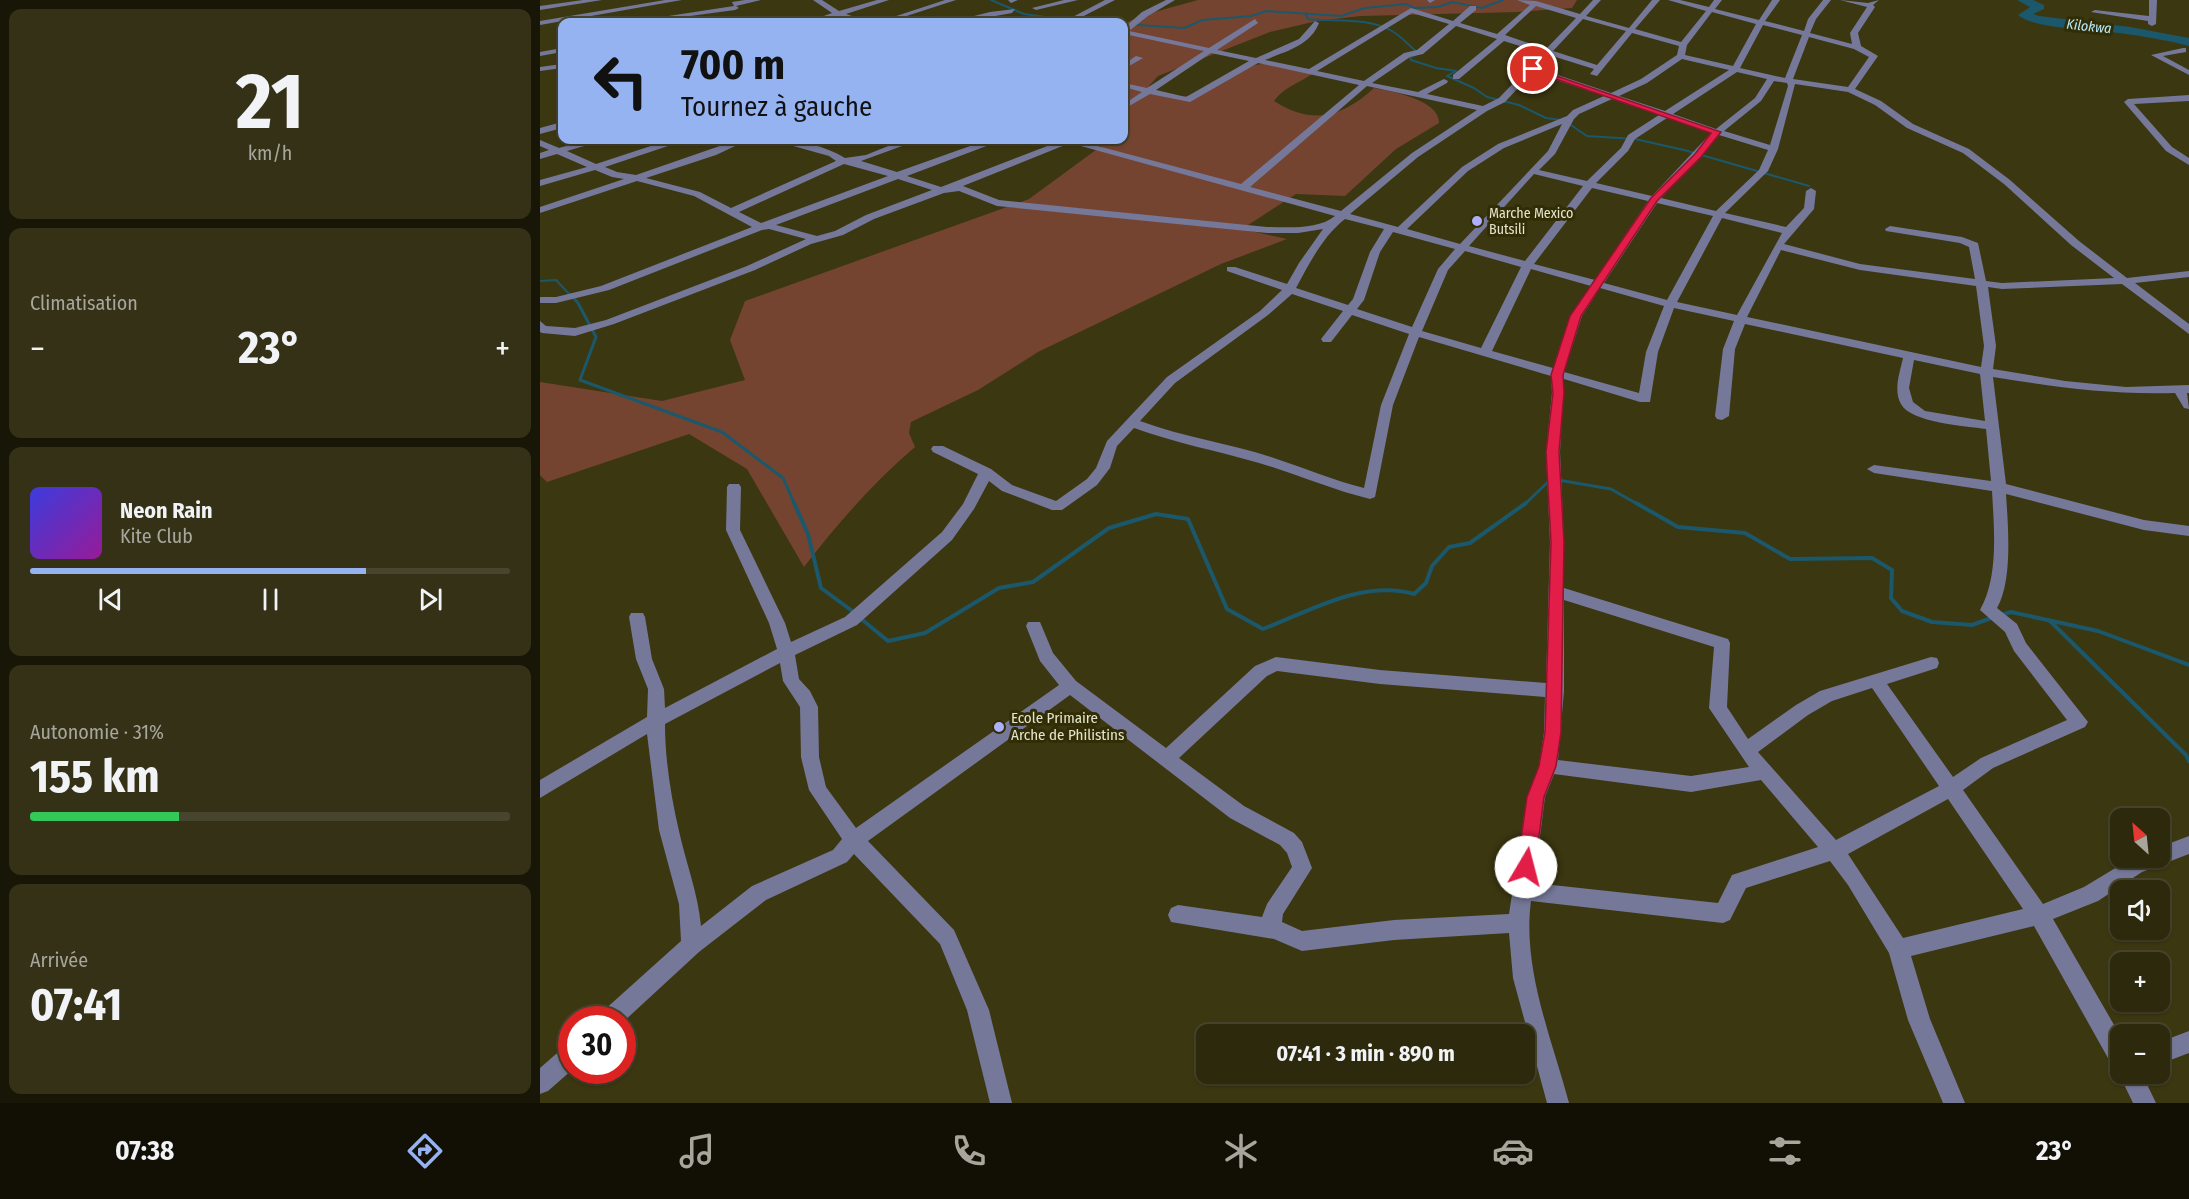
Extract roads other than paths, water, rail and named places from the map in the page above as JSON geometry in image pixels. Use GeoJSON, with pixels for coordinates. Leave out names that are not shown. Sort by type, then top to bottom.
{"type":"FeatureCollection","features":[{"type":"Feature","properties":{"kind":"street"},"geometry":{"type":"LineString","coordinates":[[540,8],[598,0]]}},
{"type":"Feature","properties":{"kind":"street"},"geometry":{"type":"LineString","coordinates":[[613,18],[619,0]]}},
{"type":"Feature","properties":{"kind":"street"},"geometry":{"type":"LineString","coordinates":[[568,18],[678,0]]}},
{"type":"Feature","properties":{"kind":"street"},"geometry":{"type":"LineString","coordinates":[[660,18],[734,7],[757,0]]}},
{"type":"Feature","properties":{"kind":"street"},"geometry":{"type":"LineString","coordinates":[[817,0],[838,14],[852,18]]}},
{"type":"Feature","properties":{"kind":"street"},"geometry":{"type":"LineString","coordinates":[[824,18],[885,0]]}},
{"type":"Feature","properties":{"kind":"street"},"geometry":{"type":"LineString","coordinates":[[895,18],[952,0]]}},
{"type":"Feature","properties":{"kind":"street"},"geometry":{"type":"LineString","coordinates":[[1036,8],[1074,0]]}},
{"type":"Feature","properties":{"kind":"street"},"geometry":{"type":"LineString","coordinates":[[1075,18],[1111,0]]}},
{"type":"Feature","properties":{"kind":"street"},"geometry":{"type":"LineString","coordinates":[[1128,27],[1145,14],[1171,0]]}},
{"type":"Feature","properties":{"kind":"street"},"geometry":{"type":"LineString","coordinates":[[1521,0],[1683,45]]}},
{"type":"Feature","properties":{"kind":"street"},"geometry":{"type":"LineString","coordinates":[[938,449],[986,472],[1007,488],[1057,507],[1079,494],[1101,472],[1107,453],[1171,380],[1264,313],[1290,290],[1304,263],[1332,224],[1415,155],[1500,100],[1533,69],[1598,0]]}},
{"type":"Feature","properties":{"kind":"street"},"geometry":{"type":"LineString","coordinates":[[1585,86],[1656,0]]}},
{"type":"Feature","properties":{"kind":"street"},"geometry":{"type":"LineString","coordinates":[[1672,0],[1806,36],[1857,47],[1874,56],[1850,90]]}},
{"type":"Feature","properties":{"kind":"street"},"geometry":{"type":"LineString","coordinates":[[1681,56],[1680,51],[1683,45],[1718,0]]}},
{"type":"Feature","properties":{"kind":"street"},"geometry":{"type":"LineString","coordinates":[[1485,352],[1528,264],[1589,184],[1625,149],[1630,138],[1735,70],[1760,23],[1776,0]]}},
{"type":"Feature","properties":{"kind":"street"},"geometry":{"type":"LineString","coordinates":[[1231,269],[1417,333],[1645,399],[1652,352],[1670,304],[1719,214],[1762,172],[1773,149],[1792,86],[1789,78],[1812,19],[1826,0]]}},
{"type":"Feature","properties":{"kind":"street"},"geometry":{"type":"LineString","coordinates":[[1844,0],[1872,2],[1854,33],[1857,47]]}},
{"type":"Feature","properties":{"kind":"street"},"geometry":{"type":"LineString","coordinates":[[2095,0],[2095,15],[2152,22],[2153,0]]}},
{"type":"Feature","properties":{"kind":"street"},"geometry":{"type":"LineString","coordinates":[[1456,77],[1502,37],[1536,3]]}},
{"type":"Feature","properties":{"kind":"street"},"geometry":{"type":"LineString","coordinates":[[1244,187],[1366,83],[1407,55],[1418,52],[1473,8]]}},
{"type":"Feature","properties":{"kind":"street"},"geometry":{"type":"LineString","coordinates":[[1311,71],[1411,10],[1599,68]]}},
{"type":"Feature","properties":{"kind":"street"},"geometry":{"type":"LineString","coordinates":[[972,18],[1012,11]]}},
{"type":"Feature","properties":{"kind":"street"},"geometry":{"type":"LineString","coordinates":[[540,23],[558,20]]}},
{"type":"Feature","properties":{"kind":"street"},"geometry":{"type":"LineString","coordinates":[[1128,105],[1255,21]]}},
{"type":"Feature","properties":{"kind":"street"},"geometry":{"type":"LineString","coordinates":[[1128,86],[1187,100],[1257,60],[1302,41],[1311,33],[1316,23]]}},
{"type":"Feature","properties":{"kind":"street"},"geometry":{"type":"LineString","coordinates":[[1128,28],[1212,50],[1484,109]]}},
{"type":"Feature","properties":{"kind":"street"},"geometry":{"type":"LineString","coordinates":[[2183,50],[2155,55],[2189,73]]}},
{"type":"Feature","properties":{"kind":"street"},"geometry":{"type":"LineString","coordinates":[[540,54],[558,51]]}},
{"type":"Feature","properties":{"kind":"street"},"geometry":{"type":"LineString","coordinates":[[1132,423],[1165,435],[1265,460],[1340,488],[1370,494],[1387,405],[1398,373],[1443,269],[1461,247],[1552,152],[1570,118],[1576,112],[1644,81],[1681,56],[1790,82],[1850,90],[1878,103],[1910,126],[1966,151],[2007,182],[2075,243],[2189,330]]}},
{"type":"Feature","properties":{"kind":"street"},"geometry":{"type":"LineString","coordinates":[[1128,65],[1139,58]]}},
{"type":"Feature","properties":{"kind":"street"},"geometry":{"type":"LineString","coordinates":[[540,69],[558,67]]}},
{"type":"Feature","properties":{"kind":"street"},"geometry":{"type":"LineString","coordinates":[[1533,69],[1773,149]]}},
{"type":"Feature","properties":{"kind":"street"},"geometry":{"type":"LineString","coordinates":[[1558,1103],[1524,978],[1518,923],[1536,797],[1548,766],[1555,691],[1557,592],[1552,452],[1558,393],[1557,375],[1576,316],[1654,200],[1717,132],[1757,101],[1772,78]]}},
{"type":"Feature","properties":{"kind":"street"},"geometry":{"type":"LineString","coordinates":[[1420,95],[1444,81]]}},
{"type":"Feature","properties":{"kind":"street"},"geometry":{"type":"LineString","coordinates":[[2189,98],[2128,102],[2169,148],[2189,162]]}},
{"type":"Feature","properties":{"kind":"street"},"geometry":{"type":"LineString","coordinates":[[1327,339],[1352,311],[1375,252],[1394,230],[1465,169],[1501,146],[1570,118]]}},
{"type":"Feature","properties":{"kind":"street"},"geometry":{"type":"LineString","coordinates":[[540,131],[558,126]]}},
{"type":"Feature","properties":{"kind":"street"},"geometry":{"type":"LineString","coordinates":[[540,143],[596,167],[697,194],[760,228],[769,226],[817,239]]}},
{"type":"Feature","properties":{"kind":"street"},"geometry":{"type":"LineString","coordinates":[[540,156],[582,144]]}},
{"type":"Feature","properties":{"kind":"street"},"geometry":{"type":"LineString","coordinates":[[540,183],[665,144]]}},
{"type":"Feature","properties":{"kind":"street"},"geometry":{"type":"LineString","coordinates":[[540,210],[734,144]]}},
{"type":"Feature","properties":{"kind":"street"},"geometry":{"type":"LineString","coordinates":[[796,144],[832,154],[843,161],[941,190],[960,188],[998,203],[1246,228],[1298,230],[1332,224]]}},
{"type":"Feature","properties":{"kind":"street"},"geometry":{"type":"LineString","coordinates":[[730,212],[843,161],[868,157],[900,144]]}},
{"type":"Feature","properties":{"kind":"street"},"geometry":{"type":"LineString","coordinates":[[540,300],[563,298],[605,288],[983,144]]}},
{"type":"Feature","properties":{"kind":"street"},"geometry":{"type":"LineString","coordinates":[[540,325],[542,329],[575,332],[599,325],[751,268],[817,239],[839,233],[870,217],[1060,144]]}},
{"type":"Feature","properties":{"kind":"street"},"geometry":{"type":"LineString","coordinates":[[1084,144],[1670,304],[1986,372],[2065,385],[2126,391],[2183,389],[2189,405]]}},
{"type":"Feature","properties":{"kind":"street"},"geometry":{"type":"LineString","coordinates":[[1532,171],[1788,231]]}},
{"type":"Feature","properties":{"kind":"street"},"geometry":{"type":"LineString","coordinates":[[1722,417],[1729,349],[1740,320],[1778,246],[1788,231],[1809,209],[1811,191]]}},
{"type":"Feature","properties":{"kind":"street"},"geometry":{"type":"LineString","coordinates":[[1523,891],[1723,913],[1739,881],[1834,851],[1950,789],[1987,763],[2079,722],[2039,673],[2020,646],[2011,628],[1988,610],[1994,600],[2002,544],[1999,487],[1986,372],[1990,346],[1974,245],[1970,242],[1890,229]]}},
{"type":"Feature","properties":{"kind":"street"},"geometry":{"type":"LineString","coordinates":[[1778,246],[1860,267],[1982,285],[2026,287],[2126,282],[2189,274]]}},
{"type":"Feature","properties":{"kind":"street"},"geometry":{"type":"LineString","coordinates":[[1909,356],[1903,388],[1907,404],[1921,414],[1992,426]]}},
{"type":"Feature","properties":{"kind":"street"},"geometry":{"type":"LineString","coordinates":[[1874,469],[1999,487],[2144,525],[2189,531]]}},
{"type":"Feature","properties":{"kind":"street"},"geometry":{"type":"LineString","coordinates":[[540,790],[570,770],[654,723],[786,652],[851,621],[882,596],[947,536],[969,506],[986,472]]}},
{"type":"Feature","properties":{"kind":"street"},"geometry":{"type":"LineString","coordinates":[[734,487],[733,530],[777,623],[786,652],[791,681],[809,706],[810,758],[818,790],[854,840],[947,937],[978,1010],[1001,1103]]}},
{"type":"Feature","properties":{"kind":"street"},"geometry":{"type":"LineString","coordinates":[[1557,592],[1722,643],[1718,708],[1746,751],[1834,851],[1898,949],[1919,1020],[1954,1103]]}},
{"type":"Feature","properties":{"kind":"street"},"geometry":{"type":"LineString","coordinates":[[637,617],[644,658],[656,688],[654,723],[669,830],[688,904],[692,945]]}},
{"type":"Feature","properties":{"kind":"street"},"geometry":{"type":"LineString","coordinates":[[1034,626],[1046,656],[1070,686],[1237,812],[1287,839],[1295,848],[1302,868],[1274,911],[1271,923],[1275,929]]}},
{"type":"Feature","properties":{"kind":"street"},"geometry":{"type":"LineString","coordinates":[[1746,751],[1802,710],[1826,696],[1931,663]]}},
{"type":"Feature","properties":{"kind":"street"},"geometry":{"type":"LineString","coordinates":[[1166,759],[1261,671],[1276,664],[1380,677],[1555,691]]}},
{"type":"Feature","properties":{"kind":"street"},"geometry":{"type":"LineString","coordinates":[[1875,680],[2039,915],[2110,1040]]}},
{"type":"Feature","properties":{"kind":"street"},"geometry":{"type":"LineString","coordinates":[[625,1006],[692,945],[759,893],[840,856],[854,840],[1070,686]]}},
{"type":"Feature","properties":{"kind":"street"},"geometry":{"type":"LineString","coordinates":[[1548,766],[1691,784],[1764,772]]}},
{"type":"Feature","properties":{"kind":"street"},"geometry":{"type":"LineString","coordinates":[[2170,852],[2189,845]]}},
{"type":"Feature","properties":{"kind":"street"},"geometry":{"type":"LineString","coordinates":[[1898,949],[2039,915],[2091,894],[2132,868]]}},
{"type":"Feature","properties":{"kind":"street"},"geometry":{"type":"LineString","coordinates":[[1178,915],[1275,929],[1302,941],[1394,930],[1518,923]]}},
{"type":"Feature","properties":{"kind":"street"},"geometry":{"type":"LineString","coordinates":[[2170,1049],[2189,1042]]}},
{"type":"Feature","properties":{"kind":"street"},"geometry":{"type":"LineString","coordinates":[[540,1083],[558,1067]]}},
{"type":"Feature","properties":{"kind":"street"},"geometry":{"type":"LineString","coordinates":[[2135,1084],[2145,1103]]}},
{"type":"Feature","properties":{"kind":"waterway"},"geometry":{"type":"LineString","coordinates":[[991,0],[1024,14],[1053,18]]}},
{"type":"Feature","properties":{"kind":"waterway"},"geometry":{"type":"LineString","coordinates":[[1128,24],[1184,28],[1203,20],[1251,16],[1267,11],[1341,16],[1365,8],[1406,4],[1414,8],[1438,7],[1452,2],[1482,8],[1503,0]]}},
{"type":"Feature","properties":{"kind":"waterway","name":"Kilokwa"},"geometry":{"type":"LineString","coordinates":[[2023,0],[2040,7],[2024,15],[2035,19],[2130,31],[2189,42]]}},
{"type":"Feature","properties":{"kind":"waterway"},"geometry":{"type":"LineString","coordinates":[[1306,15],[1308,19],[1362,22],[1382,27],[1395,33],[1417,52]]}},
{"type":"Feature","properties":{"kind":"waterway"},"geometry":{"type":"LineString","coordinates":[[1415,55],[1410,58],[1411,60],[1436,68],[1456,71],[1447,76],[1474,88],[1487,97],[1519,105],[1546,118],[1561,120]]}},
{"type":"Feature","properties":{"kind":"waterway"},"geometry":{"type":"LineString","coordinates":[[1568,123],[1587,136],[1635,139],[1684,150],[1809,186]]}},
{"type":"Feature","properties":{"kind":"waterway"},"geometry":{"type":"LineString","coordinates":[[540,281],[556,280],[571,296]]}},
{"type":"Feature","properties":{"kind":"waterway"},"geometry":{"type":"LineString","coordinates":[[570,294],[578,303],[596,337],[580,380],[722,432],[783,478],[795,505]]}},
{"type":"Feature","properties":{"kind":"waterway"},"geometry":{"type":"LineString","coordinates":[[1524,505],[1550,480]]}},
{"type":"Feature","properties":{"kind":"waterway"},"geometry":{"type":"LineString","coordinates":[[1558,480],[1611,489],[1639,505]]}},
{"type":"Feature","properties":{"kind":"waterway"},"geometry":{"type":"LineString","coordinates":[[794,503],[808,534],[821,588],[855,613]]}},
{"type":"Feature","properties":{"kind":"waterway"},"geometry":{"type":"LineString","coordinates":[[860,618],[888,641],[925,633],[999,588],[1033,582],[1109,528],[1156,514],[1188,519],[1227,609],[1263,629],[1318,606],[1356,594],[1395,590],[1414,594],[1426,583],[1432,566],[1449,547],[1470,543],[1526,503]]}},
{"type":"Feature","properties":{"kind":"waterway"},"geometry":{"type":"LineString","coordinates":[[1636,503],[1678,527],[1745,533],[1790,559],[1872,558],[1892,570],[1891,598],[1902,611],[1932,622],[1972,625],[1994,617]]}},
{"type":"Feature","properties":{"kind":"waterway"},"geometry":{"type":"LineString","coordinates":[[2001,615],[2011,612],[2049,620]]}},
{"type":"Feature","properties":{"kind":"waterway"},"geometry":{"type":"LineString","coordinates":[[2049,620],[2098,631],[2189,665]]}},
{"type":"Feature","properties":{"kind":"waterway"},"geometry":{"type":"LineString","coordinates":[[2049,620],[2186,755],[2189,761]]}},
{"type":"Feature","properties":{"kind":"place","name":"Marche Mexico Butsili"},"geometry":{"type":"Point","coordinates":[1477,221]}},
{"type":"Feature","properties":{"kind":"place","name":"Ecole Primaire Arche de Philistins"},"geometry":{"type":"Point","coordinates":[999,727]}}]}
